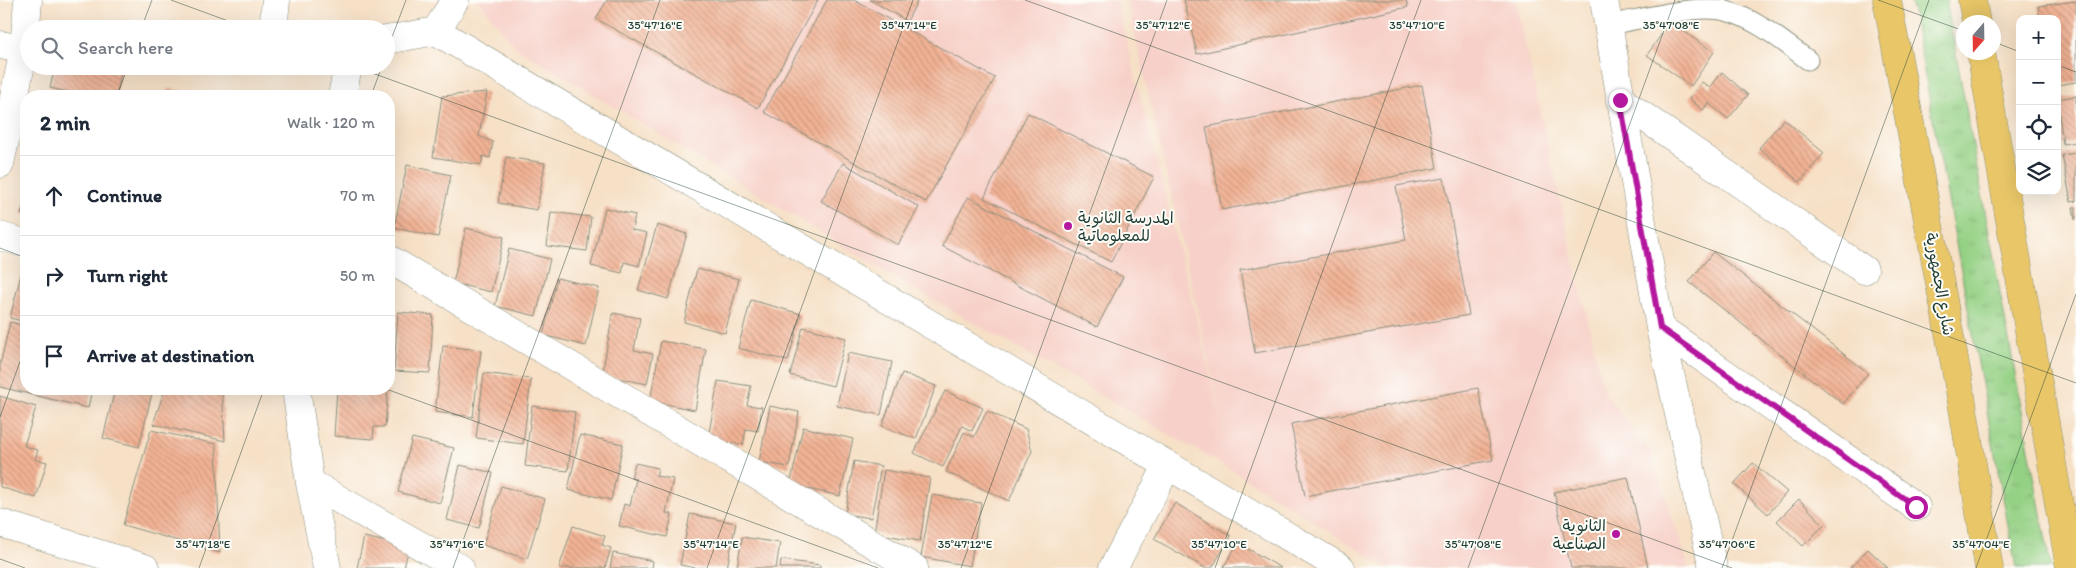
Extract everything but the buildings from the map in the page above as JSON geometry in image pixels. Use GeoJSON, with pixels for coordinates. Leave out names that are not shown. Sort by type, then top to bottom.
{"type":"FeatureCollection","features":[{"type":"Feature","properties":{"kind":"main road","name":"شارع الجمهورية"},"geometry":{"type":"LineString","coordinates":[[1888,0],[1962,402],[1989,568]]}},
{"type":"Feature","properties":{"kind":"main road"},"geometry":{"type":"LineString","coordinates":[[1972,0],[1975,15]]}},
{"type":"Feature","properties":{"kind":"main road"},"geometry":{"type":"LineString","coordinates":[[1982,60],[2070,568]]}},
{"type":"Feature","properties":{"kind":"street"},"geometry":{"type":"LineString","coordinates":[[24,20],[28,0]]}},
{"type":"Feature","properties":{"kind":"street"},"geometry":{"type":"LineString","coordinates":[[274,20],[276,0]]}},
{"type":"Feature","properties":{"kind":"street"},"geometry":{"type":"LineString","coordinates":[[436,30],[455,0]]}},
{"type":"Feature","properties":{"kind":"street"},"geometry":{"type":"LineString","coordinates":[[1606,12],[1660,328],[1713,568]]}},
{"type":"Feature","properties":{"kind":"street"},"geometry":{"type":"LineString","coordinates":[[395,38],[436,30],[1341,568]]}},
{"type":"Feature","properties":{"kind":"street"},"geometry":{"type":"LineString","coordinates":[[0,164],[18,48]]}},
{"type":"Feature","properties":{"kind":"street"},"geometry":{"type":"LineString","coordinates":[[343,90],[346,75]]}},
{"type":"Feature","properties":{"kind":"street"},"geometry":{"type":"LineString","coordinates":[[1620,100],[1864,270]]}},
{"type":"Feature","properties":{"kind":"street"},"geometry":{"type":"LineString","coordinates":[[0,236],[20,242]]}},
{"type":"Feature","properties":{"kind":"street"},"geometry":{"type":"LineString","coordinates":[[395,263],[914,568]]}},
{"type":"Feature","properties":{"kind":"street"},"geometry":{"type":"LineString","coordinates":[[1660,328],[1916,507]]}},
{"type":"Feature","properties":{"kind":"street"},"geometry":{"type":"LineString","coordinates":[[297,395],[310,483],[327,568]]}},
{"type":"Feature","properties":{"kind":"street"},"geometry":{"type":"LineString","coordinates":[[1113,568],[1168,465]]}},
{"type":"Feature","properties":{"kind":"street"},"geometry":{"type":"LineString","coordinates":[[310,483],[460,568]]}},
{"type":"Feature","properties":{"kind":"street"},"geometry":{"type":"LineString","coordinates":[[0,524],[145,568]]}},
{"type":"Feature","properties":{"kind":"lane"},"geometry":{"type":"LineString","coordinates":[[1606,12],[1726,10],[1755,23],[1808,60]]}},
{"type":"Feature","properties":{"kind":"shaded area"},"geometry":{"type":"Polygon","coordinates":[[[478,0],[1116,0],[1227,441],[1127,0],[1515,0],[1604,392],[1651,453],[1689,568],[1387,568],[1235,472],[904,283],[514,46],[478,0]]]}},
{"type":"Feature","properties":{"kind":"green space"},"geometry":{"type":"Polygon","coordinates":[[[1911,0],[1946,0],[2051,568],[2016,568],[1911,0]]]}},
{"type":"Feature","properties":{"kind":"place","name":"المدرسة الثانوية للمعلوماتية"},"geometry":{"type":"Point","coordinates":[1068,226]}},
{"type":"Feature","properties":{"kind":"place","name":"الثانوية الصناعية"},"geometry":{"type":"Point","coordinates":[1616,534]}},
{"type":"Feature","properties":{"kind":"route"},"geometry":{"type":"LineString","coordinates":[[1620,100],[1660,328],[1916,507]]}}]}
